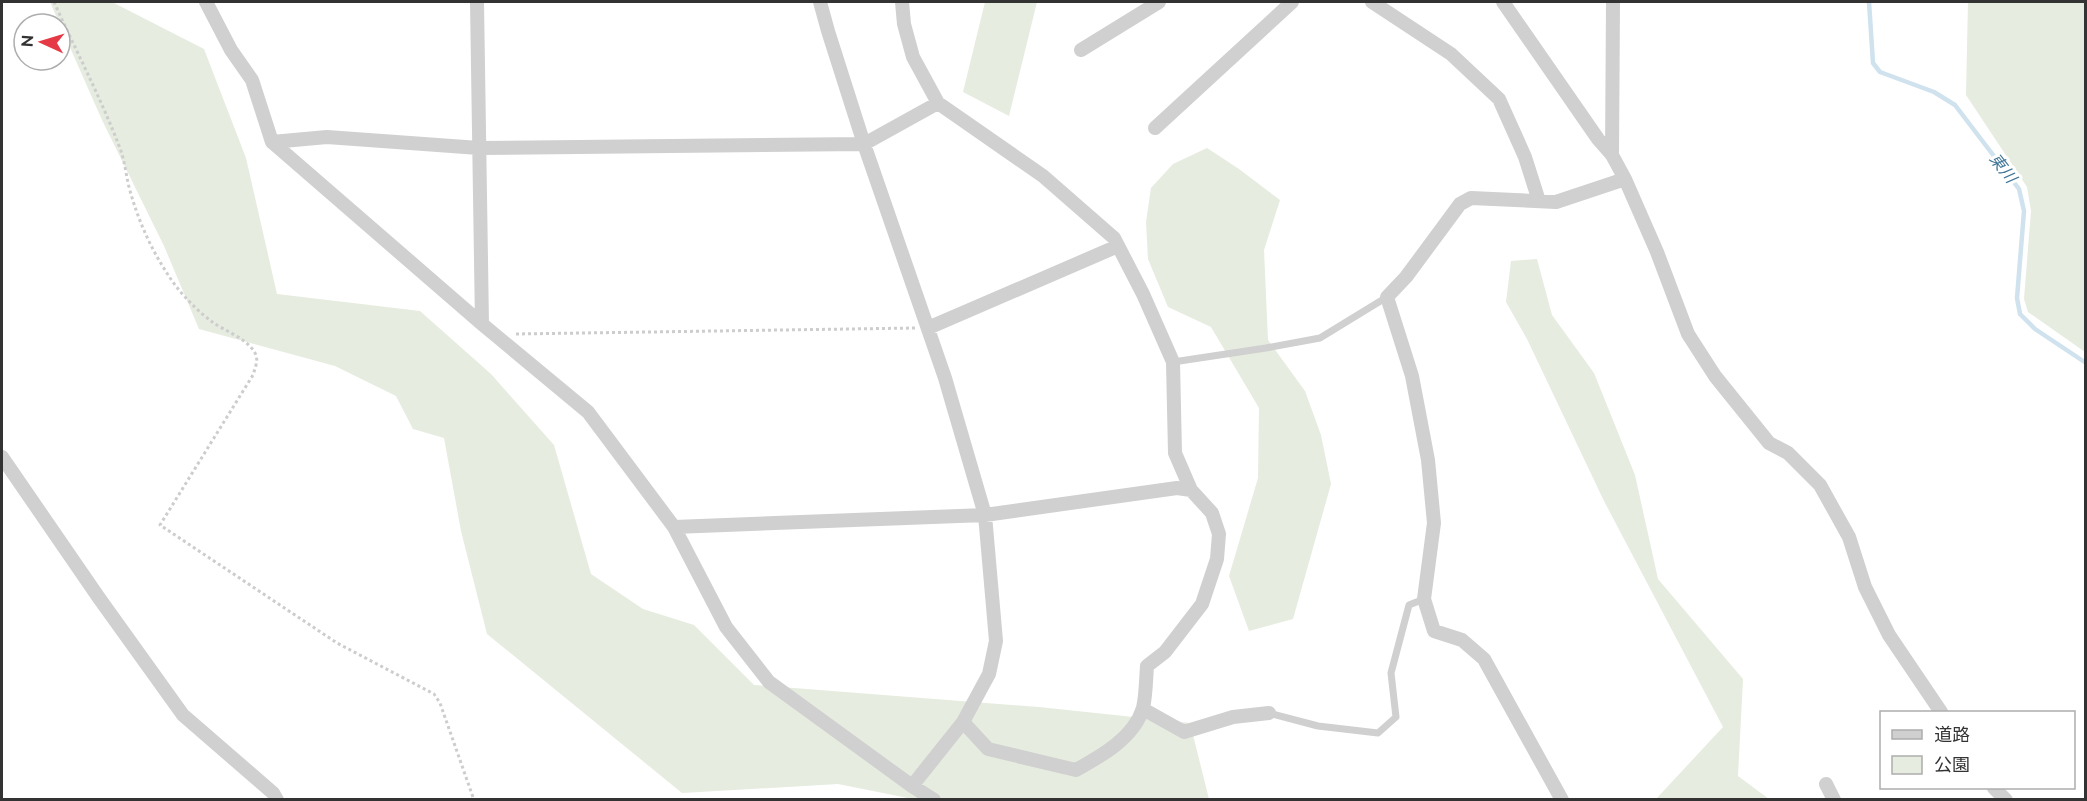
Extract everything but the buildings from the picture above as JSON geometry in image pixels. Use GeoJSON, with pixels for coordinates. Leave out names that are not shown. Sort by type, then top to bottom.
{"type":"FeatureCollection","features":[{"type":"Feature","properties":{"kind":"street"},"geometry":{"type":"LineString","coordinates":[[206,2],[231,50],[252,80],[272,142],[482,324],[588,412],[674,527],[726,627],[769,682],[934,800]]}},
{"type":"Feature","properties":{"kind":"street"},"geometry":{"type":"LineString","coordinates":[[477,2],[482,324]]}},
{"type":"Feature","properties":{"kind":"street"},"geometry":{"type":"LineString","coordinates":[[820,2],[864,144],[945,378],[985,515],[996,641],[990,674],[963,722],[912,786]]}},
{"type":"Feature","properties":{"kind":"street"},"geometry":{"type":"LineString","coordinates":[[902,2],[904,24],[913,57],[938,103],[1043,176],[1114,238],[1143,294],[1173,362],[1175,453],[1191,490],[1212,513],[1219,534],[1218,559],[1202,604],[1165,652],[1147,666],[1143,709],[1127,735],[1103,755],[1076,770],[988,749],[963,722]]}},
{"type":"Feature","properties":{"kind":"street"},"geometry":{"type":"LineString","coordinates":[[1081,50],[1159,2]]}},
{"type":"Feature","properties":{"kind":"street"},"geometry":{"type":"LineString","coordinates":[[1155,128],[1292,2]]}},
{"type":"Feature","properties":{"kind":"street"},"geometry":{"type":"LineString","coordinates":[[1372,2],[1451,54],[1498,99],[1526,157],[1539,201]]}},
{"type":"Feature","properties":{"kind":"street"},"geometry":{"type":"LineString","coordinates":[[1503,2],[1598,139],[1612,155],[1657,252],[1688,334],[1715,376],[1769,443],[1788,453],[1820,484],[1849,537],[1865,587],[1889,635],[1940,711]]}},
{"type":"Feature","properties":{"kind":"street"},"geometry":{"type":"LineString","coordinates":[[1612,155],[1613,2]]}},
{"type":"Feature","properties":{"kind":"street"},"geometry":{"type":"LineString","coordinates":[[272,142],[327,137],[479,148],[864,144],[938,103]]}},
{"type":"Feature","properties":{"kind":"street"},"geometry":{"type":"LineString","coordinates":[[1562,800],[1484,659],[1462,640],[1434,631],[1424,600],[1434,522],[1428,460],[1413,376],[1387,297],[1406,277],[1460,204],[1471,198],[1556,202],[1625,179]]}},
{"type":"Feature","properties":{"kind":"street"},"geometry":{"type":"LineString","coordinates":[[928,328],[1118,246]]}},
{"type":"Feature","properties":{"kind":"street"},"geometry":{"type":"LineString","coordinates":[[2,457],[183,715],[273,793],[277,800]]}},
{"type":"Feature","properties":{"kind":"street"},"geometry":{"type":"LineString","coordinates":[[674,527],[985,515],[1177,488],[1191,490]]}},
{"type":"Feature","properties":{"kind":"street"},"geometry":{"type":"LineString","coordinates":[[1143,709],[1184,732],[1233,717],[1269,713]]}},
{"type":"Feature","properties":{"kind":"street"},"geometry":{"type":"LineString","coordinates":[[1826,784],[1834,800]]}},
{"type":"Feature","properties":{"kind":"lane"},"geometry":{"type":"LineString","coordinates":[[1173,362],[1320,338],[1387,297]]}},
{"type":"Feature","properties":{"kind":"lane"},"geometry":{"type":"LineString","coordinates":[[1269,713],[1318,726],[1378,733],[1396,717],[1391,673],[1409,605],[1424,600]]}},
{"type":"Feature","properties":{"kind":"path"},"geometry":{"type":"LineString","coordinates":[[54,2],[112,129],[122,155],[135,208],[148,240],[166,272],[185,297],[213,322],[244,342],[256,354],[257,362],[253,375],[160,525],[337,643],[434,694],[440,703],[474,800]]}},
{"type":"Feature","properties":{"kind":"path"},"geometry":{"type":"LineString","coordinates":[[494,334],[928,328]]}},
{"type":"Feature","properties":{"kind":"green space"},"geometry":{"type":"Polygon","coordinates":[[[50,2],[112,2],[204,49],[246,158],[277,294],[420,311],[491,374],[554,445],[591,574],[643,609],[694,625],[754,685],[1039,707],[1190,723],[1209,799],[918,800],[838,784],[682,793],[487,634],[461,531],[444,438],[413,429],[396,396],[335,366],[199,329],[164,246],[102,120],[72,52],[72,12],[54,12],[50,2]]]}},
{"type":"Feature","properties":{"kind":"green space"},"geometry":{"type":"Polygon","coordinates":[[[985,2],[1037,2],[1009,116],[963,92],[985,2]]]}},
{"type":"Feature","properties":{"kind":"green space"},"geometry":{"type":"Polygon","coordinates":[[[1968,2],[2085,2],[2085,352],[2028,312],[2024,299],[2031,211],[2027,187],[1966,95],[1968,2]]]}},
{"type":"Feature","properties":{"kind":"green space"},"geometry":{"type":"Polygon","coordinates":[[[1207,148],[1280,200],[1264,250],[1268,340],[1305,391],[1321,435],[1331,484],[1293,619],[1249,631],[1229,576],[1258,478],[1259,408],[1211,327],[1168,307],[1148,259],[1146,222],[1151,188],[1173,164],[1207,148]]]}},
{"type":"Feature","properties":{"kind":"green space"},"geometry":{"type":"Polygon","coordinates":[[[1537,259],[1552,315],[1594,373],[1635,475],[1658,579],[1743,679],[1738,776],[1769,799],[1656,799],[1723,727],[1604,501],[1527,339],[1506,302],[1511,261],[1537,259]]]}},
{"type":"Feature","properties":{"kind":"waterway","name":"東川"},"geometry":{"type":"LineString","coordinates":[[1869,2],[1873,63],[1880,72],[1934,92],[1955,105],[2019,189],[2024,211],[2017,298],[2020,314],[2035,329],[2086,363]]}}]}
